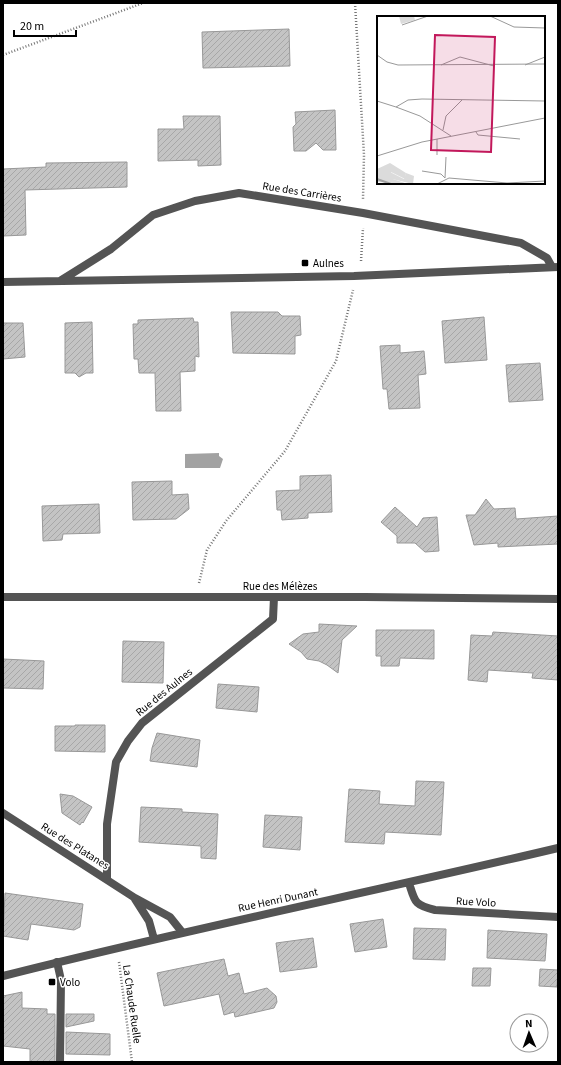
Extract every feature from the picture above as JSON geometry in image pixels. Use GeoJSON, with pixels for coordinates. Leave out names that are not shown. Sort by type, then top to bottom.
{"type":"FeatureCollection","features":[{"type":"Feature","properties":{"kind":"street","name":"Rue des Carrières"},"geometry":{"type":"LineString","coordinates":[[59,281],[111,249],[153,215],[195,201],[239,193],[363,213],[521,243],[547,258],[555,267]]}},
{"type":"Feature","properties":{"kind":"street","name":"Rue des Carrières"},"geometry":{"type":"LineString","coordinates":[[3,282],[354,276],[555,267]]}},
{"type":"Feature","properties":{"kind":"street","name":"Rue des Mélèzes"},"geometry":{"type":"LineString","coordinates":[[3,597],[558,599]]}},
{"type":"Feature","properties":{"kind":"street","name":"Rue des Aulnes"},"geometry":{"type":"LineString","coordinates":[[107,879],[107,824],[116,762],[128,741],[142,723],[273,619],[274,597]]}},
{"type":"Feature","properties":{"kind":"street","name":"Rue des Platanes"},"geometry":{"type":"LineString","coordinates":[[3,813],[135,898],[170,917],[182,932]]}},
{"type":"Feature","properties":{"kind":"street","name":"Rue Henri Dunant"},"geometry":{"type":"LineString","coordinates":[[3,976],[182,932],[408,883],[558,848]]}},
{"type":"Feature","properties":{"kind":"street","name":"Rue Volo"},"geometry":{"type":"LineString","coordinates":[[408,883],[414,898],[420,906],[435,910],[558,918]]}},
{"type":"Feature","properties":{"kind":"street","name":"Rue des Platanes"},"geometry":{"type":"LineString","coordinates":[[135,898],[149,920],[154,939]]}},
{"type":"Feature","properties":{"kind":"street"},"geometry":{"type":"LineString","coordinates":[[57,962],[61,980],[60,1062]]}},
{"type":"Feature","properties":{"kind":"path"},"geometry":{"type":"LineString","coordinates":[[3,55],[143,3]]}},
{"type":"Feature","properties":{"kind":"path"},"geometry":{"type":"LineString","coordinates":[[195,597],[207,550],[226,521],[285,451],[336,361],[353,295],[354,276],[361,262],[364,155],[355,3]]}},
{"type":"Feature","properties":{"kind":"path","name":"La Chaude Ruelle"},"geometry":{"type":"LineString","coordinates":[[116,948],[132,1062]]}},
{"type":"Feature","properties":{"kind":"shaded area"},"geometry":{"type":"Polygon","coordinates":[[[219,453],[219,456],[223,459],[220,468],[185,468],[185,454],[219,453]]]}},
{"type":"Feature","properties":{"kind":"building"},"geometry":{"type":"Polygon","coordinates":[[[289,29],[290,66],[203,68],[202,32],[289,29]]]}},
{"type":"Feature","properties":{"kind":"building"},"geometry":{"type":"Polygon","coordinates":[[[335,110],[336,150],[323,150],[316,143],[306,151],[294,151],[293,127],[296,124],[295,112],[335,110]]]}},
{"type":"Feature","properties":{"kind":"building"},"geometry":{"type":"Polygon","coordinates":[[[183,116],[220,116],[221,165],[198,166],[198,160],[158,161],[158,129],[184,129],[183,116]]]}},
{"type":"Feature","properties":{"kind":"building"},"geometry":{"type":"Polygon","coordinates":[[[127,162],[127,187],[25,190],[26,235],[3,236],[3,169],[46,167],[46,163],[127,162]]]}},
{"type":"Feature","properties":{"kind":"building"},"geometry":{"type":"Polygon","coordinates":[[[231,312],[278,312],[282,316],[300,316],[301,335],[295,336],[295,354],[233,353],[231,312]]]}},
{"type":"Feature","properties":{"kind":"building"},"geometry":{"type":"Polygon","coordinates":[[[484,317],[487,360],[445,363],[442,321],[484,317]]]}},
{"type":"Feature","properties":{"kind":"building"},"geometry":{"type":"Polygon","coordinates":[[[193,318],[194,322],[198,322],[199,357],[195,356],[195,371],[180,372],[181,411],[156,411],[155,373],[139,373],[138,359],[134,359],[133,324],[138,324],[138,320],[193,318]]]}},
{"type":"Feature","properties":{"kind":"building"},"geometry":{"type":"Polygon","coordinates":[[[92,322],[93,373],[86,373],[79,377],[75,373],[65,373],[65,323],[92,322]]]}},
{"type":"Feature","properties":{"kind":"building"},"geometry":{"type":"Polygon","coordinates":[[[3,323],[23,323],[25,357],[3,359],[3,323]]]}},
{"type":"Feature","properties":{"kind":"building"},"geometry":{"type":"Polygon","coordinates":[[[400,345],[400,353],[424,351],[426,374],[418,375],[420,408],[389,409],[387,389],[383,389],[380,346],[400,345]]]}},
{"type":"Feature","properties":{"kind":"building"},"geometry":{"type":"Polygon","coordinates":[[[540,363],[543,400],[509,402],[506,365],[540,363]]]}},
{"type":"Feature","properties":{"kind":"building"},"geometry":{"type":"Polygon","coordinates":[[[331,475],[332,512],[308,513],[308,518],[282,520],[281,510],[277,510],[276,491],[300,490],[300,476],[331,475]]]}},
{"type":"Feature","properties":{"kind":"building"},"geometry":{"type":"Polygon","coordinates":[[[172,481],[172,495],[188,494],[189,509],[176,519],[133,520],[132,482],[172,481]]]}},
{"type":"Feature","properties":{"kind":"building"},"geometry":{"type":"Polygon","coordinates":[[[486,499],[494,509],[515,508],[516,519],[558,516],[558,544],[498,547],[498,543],[474,545],[466,515],[475,515],[486,499]]]}},
{"type":"Feature","properties":{"kind":"building"},"geometry":{"type":"Polygon","coordinates":[[[99,504],[100,533],[63,534],[62,540],[43,541],[42,506],[99,504]]]}},
{"type":"Feature","properties":{"kind":"building"},"geometry":{"type":"Polygon","coordinates":[[[395,507],[417,527],[423,518],[437,517],[439,551],[425,552],[415,543],[397,543],[397,536],[381,522],[395,507]]]}},
{"type":"Feature","properties":{"kind":"building"},"geometry":{"type":"Polygon","coordinates":[[[319,624],[357,626],[342,640],[338,673],[319,661],[307,659],[301,652],[289,644],[303,634],[319,632],[319,624]]]}},
{"type":"Feature","properties":{"kind":"building"},"geometry":{"type":"Polygon","coordinates":[[[376,630],[434,630],[434,659],[400,658],[399,666],[381,666],[381,656],[376,656],[376,630]]]}},
{"type":"Feature","properties":{"kind":"building"},"geometry":{"type":"Polygon","coordinates":[[[493,632],[558,636],[558,680],[532,678],[533,673],[488,670],[487,682],[468,680],[471,635],[492,636],[493,632]]]}},
{"type":"Feature","properties":{"kind":"building"},"geometry":{"type":"Polygon","coordinates":[[[123,641],[164,642],[163,683],[122,682],[123,641]]]}},
{"type":"Feature","properties":{"kind":"building"},"geometry":{"type":"Polygon","coordinates":[[[3,659],[44,661],[43,689],[3,688],[3,659]]]}},
{"type":"Feature","properties":{"kind":"building"},"geometry":{"type":"Polygon","coordinates":[[[218,684],[259,687],[257,712],[216,708],[218,684]]]}},
{"type":"Feature","properties":{"kind":"building"},"geometry":{"type":"Polygon","coordinates":[[[105,725],[105,752],[55,751],[55,726],[105,725]]]}},
{"type":"Feature","properties":{"kind":"building"},"geometry":{"type":"Polygon","coordinates":[[[157,733],[200,740],[197,767],[150,761],[152,748],[157,733]]]}},
{"type":"Feature","properties":{"kind":"building"},"geometry":{"type":"Polygon","coordinates":[[[416,781],[444,782],[441,835],[385,832],[384,844],[345,842],[349,789],[380,791],[379,804],[415,806],[416,781]]]}},
{"type":"Feature","properties":{"kind":"building"},"geometry":{"type":"Polygon","coordinates":[[[60,794],[73,796],[92,807],[83,823],[82,822],[80,825],[62,813],[60,794]]]}},
{"type":"Feature","properties":{"kind":"building"},"geometry":{"type":"Polygon","coordinates":[[[141,807],[182,809],[182,812],[218,814],[216,859],[201,858],[201,846],[139,842],[141,807]]]}},
{"type":"Feature","properties":{"kind":"building"},"geometry":{"type":"Polygon","coordinates":[[[265,815],[302,817],[300,850],[263,847],[265,815]]]}},
{"type":"Feature","properties":{"kind":"building"},"geometry":{"type":"Polygon","coordinates":[[[5,893],[83,904],[80,927],[74,930],[31,924],[28,940],[3,936],[5,893]]]}},
{"type":"Feature","properties":{"kind":"building"},"geometry":{"type":"Polygon","coordinates":[[[383,919],[387,947],[355,952],[350,924],[383,919]]]}},
{"type":"Feature","properties":{"kind":"building"},"geometry":{"type":"Polygon","coordinates":[[[414,928],[446,929],[445,960],[413,959],[414,928]]]}},
{"type":"Feature","properties":{"kind":"building"},"geometry":{"type":"Polygon","coordinates":[[[488,930],[547,934],[545,961],[487,958],[488,930]]]}},
{"type":"Feature","properties":{"kind":"building"},"geometry":{"type":"Polygon","coordinates":[[[313,938],[317,967],[280,972],[276,943],[313,938]]]}},
{"type":"Feature","properties":{"kind":"building"},"geometry":{"type":"Polygon","coordinates":[[[224,959],[228,976],[239,973],[244,994],[267,988],[276,996],[277,1002],[274,1008],[235,1017],[234,1012],[224,1015],[219,994],[164,1006],[157,973],[224,959]]]}},
{"type":"Feature","properties":{"kind":"building"},"geometry":{"type":"Polygon","coordinates":[[[473,968],[491,968],[490,986],[472,986],[473,968]]]}},
{"type":"Feature","properties":{"kind":"building"},"geometry":{"type":"Polygon","coordinates":[[[540,969],[558,970],[557,987],[539,986],[540,969]]]}},
{"type":"Feature","properties":{"kind":"building"},"geometry":{"type":"Polygon","coordinates":[[[22,992],[22,1008],[47,1009],[47,1014],[55,1014],[55,1062],[30,1062],[30,1049],[3,1046],[3,996],[22,992]]]}},
{"type":"Feature","properties":{"kind":"building"},"geometry":{"type":"Polygon","coordinates":[[[66,1014],[94,1014],[94,1021],[66,1027],[66,1014]]]}},
{"type":"Feature","properties":{"kind":"building"},"geometry":{"type":"Polygon","coordinates":[[[66,1032],[110,1034],[110,1055],[66,1054],[66,1032]]]}},
{"type":"Feature","properties":{"kind":"place","name":"Aulnes"},"geometry":{"type":"Point","coordinates":[305,263]}},
{"type":"Feature","properties":{"kind":"place","name":"Volo"},"geometry":{"type":"Point","coordinates":[52,982]}}]}
